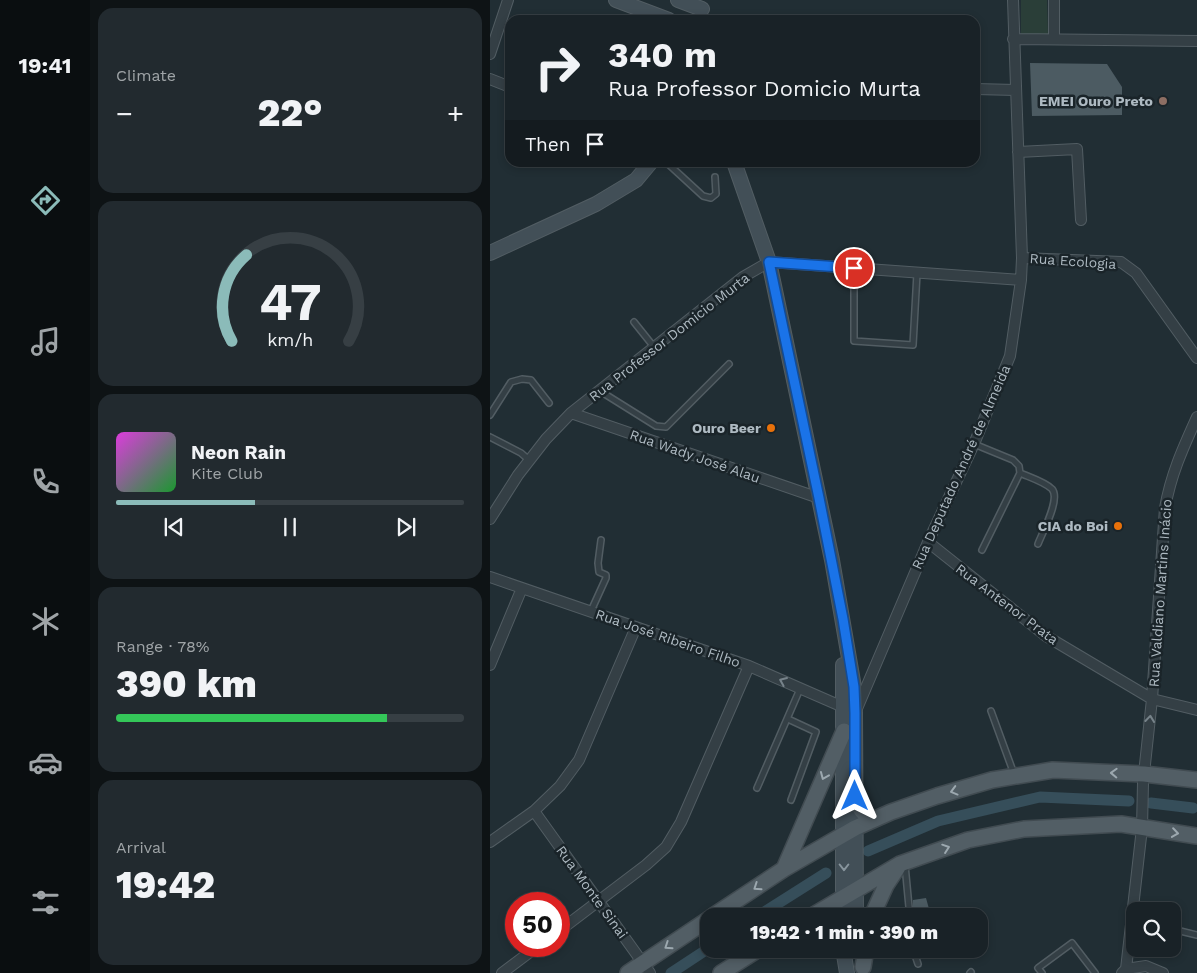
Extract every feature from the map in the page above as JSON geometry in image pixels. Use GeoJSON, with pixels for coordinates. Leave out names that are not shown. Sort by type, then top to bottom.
{"type":"FeatureCollection","features":[{"type":"Feature","properties":{"kind":"main road"},"geometry":{"type":"LineString","coordinates":[[616,0],[656,15]]}},
{"type":"Feature","properties":{"kind":"main road"},"geometry":{"type":"LineString","coordinates":[[682,1],[702,10]]}},
{"type":"Feature","properties":{"kind":"main road"},"geometry":{"type":"LineString","coordinates":[[490,253],[596,204],[636,180],[647,167]]}},
{"type":"Feature","properties":{"kind":"main road"},"geometry":{"type":"LineString","coordinates":[[736,167],[769,262],[819,498],[843,619],[854,687],[844,731],[784,869]]}},
{"type":"Feature","properties":{"kind":"main road"},"geometry":{"type":"LineString","coordinates":[[843,908],[855,796],[849,710]]}},
{"type":"Feature","properties":{"kind":"main road"},"geometry":{"type":"LineString","coordinates":[[844,731],[850,832],[857,889],[856,908]]}},
{"type":"Feature","properties":{"kind":"main road"},"geometry":{"type":"LineString","coordinates":[[725,908],[784,869],[875,819],[937,796],[992,780],[1054,770],[1144,781],[1197,780]]}},
{"type":"Feature","properties":{"kind":"main road"},"geometry":{"type":"LineString","coordinates":[[855,796],[864,815],[875,819]]}},
{"type":"Feature","properties":{"kind":"main road"},"geometry":{"type":"LineString","coordinates":[[826,908],[902,863],[968,840],[1024,828],[1121,824],[1143,821],[1197,836]]}},
{"type":"Feature","properties":{"kind":"main road"},"geometry":{"type":"LineString","coordinates":[[876,908],[886,885],[902,863]]}},
{"type":"Feature","properties":{"kind":"main road"},"geometry":{"type":"LineString","coordinates":[[628,973],[646,968],[700,926]]}},
{"type":"Feature","properties":{"kind":"main road"},"geometry":{"type":"LineString","coordinates":[[722,973],[745,958]]}},
{"type":"Feature","properties":{"kind":"main road"},"geometry":{"type":"LineString","coordinates":[[844,958],[847,973]]}},
{"type":"Feature","properties":{"kind":"street"},"geometry":{"type":"LineString","coordinates":[[490,54],[508,0]]}},
{"type":"Feature","properties":{"kind":"street","name":"Rua Deputado André de Almeida"},"geometry":{"type":"LineString","coordinates":[[849,710],[974,444],[1010,356],[1021,280],[1022,258],[1013,0]]}},
{"type":"Feature","properties":{"kind":"street"},"geometry":{"type":"LineString","coordinates":[[1054,0],[1054,39]]}},
{"type":"Feature","properties":{"kind":"street"},"geometry":{"type":"LineString","coordinates":[[1014,39],[1197,42]]}},
{"type":"Feature","properties":{"kind":"street"},"geometry":{"type":"LineString","coordinates":[[490,79],[505,85]]}},
{"type":"Feature","properties":{"kind":"street"},"geometry":{"type":"LineString","coordinates":[[980,89],[1016,90]]}},
{"type":"Feature","properties":{"kind":"street"},"geometry":{"type":"LineString","coordinates":[[1018,152],[1077,149],[1081,220]]}},
{"type":"Feature","properties":{"kind":"street","name":"Rua Ecologia"},"geometry":{"type":"LineString","coordinates":[[1022,258],[1121,262],[1136,273],[1197,358]]}},
{"type":"Feature","properties":{"kind":"street"},"geometry":{"type":"LineString","coordinates":[[769,262],[1021,280]]}},
{"type":"Feature","properties":{"kind":"street","name":"Rua Professor Domicio Murta"},"geometry":{"type":"LineString","coordinates":[[490,519],[529,460],[570,413],[743,277],[769,262]]}},
{"type":"Feature","properties":{"kind":"street","name":"Rua Wady José Alau"},"geometry":{"type":"LineString","coordinates":[[570,413],[819,498]]}},
{"type":"Feature","properties":{"kind":"street","name":"Rua Valdiano Martins Inácio"},"geometry":{"type":"LineString","coordinates":[[1135,902],[1143,821],[1144,781],[1152,699],[1165,508],[1169,485],[1177,460],[1197,417]]}},
{"type":"Feature","properties":{"kind":"street","name":"Rua Antenor Prata"},"geometry":{"type":"LineString","coordinates":[[928,542],[1046,636],[1152,699],[1197,710]]}},
{"type":"Feature","properties":{"kind":"street","name":"Rua José Ribeiro Filho"},"geometry":{"type":"LineString","coordinates":[[490,576],[749,666],[849,710]]}},
{"type":"Feature","properties":{"kind":"street"},"geometry":{"type":"LineString","coordinates":[[490,665],[522,588]]}},
{"type":"Feature","properties":{"kind":"street"},"geometry":{"type":"LineString","coordinates":[[490,842],[534,811],[560,786],[579,760],[636,627]]}},
{"type":"Feature","properties":{"kind":"street"},"geometry":{"type":"LineString","coordinates":[[570,923],[646,866],[666,847],[681,822],[749,666]]}},
{"type":"Feature","properties":{"kind":"street","name":"Rua Monte Sinai"},"geometry":{"type":"LineString","coordinates":[[534,811],[597,902],[646,968]]}},
{"type":"Feature","properties":{"kind":"street"},"geometry":{"type":"LineString","coordinates":[[502,973],[523,957]]}},
{"type":"Feature","properties":{"kind":"street","name":"Rua Valdiano Martins Inácio"},"geometry":{"type":"LineString","coordinates":[[1124,971],[1127,957]]}},
{"type":"Feature","properties":{"kind":"street"},"geometry":{"type":"LineString","coordinates":[[1124,971],[1146,966],[1163,973]]}},
{"type":"Feature","properties":{"kind":"lane"},"geometry":{"type":"LineString","coordinates":[[671,167],[703,196],[711,198],[716,194],[715,176]]}},
{"type":"Feature","properties":{"kind":"lane"},"geometry":{"type":"LineString","coordinates":[[854,268],[854,341],[913,345],[917,273]]}},
{"type":"Feature","properties":{"kind":"lane"},"geometry":{"type":"LineString","coordinates":[[634,322],[654,347]]}},
{"type":"Feature","properties":{"kind":"lane"},"geometry":{"type":"LineString","coordinates":[[599,390],[656,426],[666,427],[729,364]]}},
{"type":"Feature","properties":{"kind":"lane"},"geometry":{"type":"LineString","coordinates":[[490,415],[511,382],[522,379],[531,380],[549,403]]}},
{"type":"Feature","properties":{"kind":"lane"},"geometry":{"type":"LineString","coordinates":[[490,438],[521,453],[529,460]]}},
{"type":"Feature","properties":{"kind":"lane"},"geometry":{"type":"LineString","coordinates":[[974,444],[1013,460],[1019,466],[1020,473],[982,550]]}},
{"type":"Feature","properties":{"kind":"lane"},"geometry":{"type":"LineString","coordinates":[[1020,473],[1048,486],[1053,490],[1055,497],[1054,505],[1038,544]]}},
{"type":"Feature","properties":{"kind":"lane"},"geometry":{"type":"LineString","coordinates":[[591,611],[606,578],[606,575],[598,572],[601,540]]}},
{"type":"Feature","properties":{"kind":"lane"},"geometry":{"type":"LineString","coordinates":[[757,788],[800,688]]}},
{"type":"Feature","properties":{"kind":"lane"},"geometry":{"type":"LineString","coordinates":[[991,711],[1015,777]]}},
{"type":"Feature","properties":{"kind":"lane"},"geometry":{"type":"LineString","coordinates":[[788,719],[816,732],[791,800]]}},
{"type":"Feature","properties":{"kind":"lane"},"geometry":{"type":"LineString","coordinates":[[902,863],[909,908]]}},
{"type":"Feature","properties":{"kind":"lane"},"geometry":{"type":"LineString","coordinates":[[1181,931],[1197,935]]}},
{"type":"Feature","properties":{"kind":"lane"},"geometry":{"type":"LineString","coordinates":[[1042,973],[1038,968],[1072,943],[1095,973]]}},
{"type":"Feature","properties":{"kind":"lane"},"geometry":{"type":"LineString","coordinates":[[916,958],[918,964]]}},
{"type":"Feature","properties":{"kind":"green space"},"geometry":{"type":"Polygon","coordinates":[[[1021,0],[1047,0],[1048,35],[1021,36],[1021,0]]]}},
{"type":"Feature","properties":{"kind":"building"},"geometry":{"type":"Polygon","coordinates":[[[1030,63],[1107,64],[1122,87],[1122,115],[1032,116],[1030,63]]]}},
{"type":"Feature","properties":{"kind":"building"},"geometry":{"type":"Polygon","coordinates":[[[926,898],[929,908],[913,908],[913,900],[926,898]]]}},
{"type":"Feature","properties":{"kind":"waterway"},"geometry":{"type":"LineString","coordinates":[[868,851],[938,821],[1040,797],[1129,801]]}},
{"type":"Feature","properties":{"kind":"waterway"},"geometry":{"type":"LineString","coordinates":[[1151,803],[1193,808]]}},
{"type":"Feature","properties":{"kind":"waterway"},"geometry":{"type":"LineString","coordinates":[[771,908],[826,873]]}},
{"type":"Feature","properties":{"kind":"waterway"},"geometry":{"type":"LineString","coordinates":[[671,973],[700,954]]}},
{"type":"Feature","properties":{"kind":"place","name":"EMEI Ouro Preto"},"geometry":{"type":"Point","coordinates":[1163,101]}},
{"type":"Feature","properties":{"kind":"place","name":"Ouro Beer"},"geometry":{"type":"Point","coordinates":[771,428]}},
{"type":"Feature","properties":{"kind":"place","name":"CIA do Boi"},"geometry":{"type":"Point","coordinates":[1118,526]}},
{"type":"Feature","properties":{"kind":"route"},"geometry":{"type":"LineString","coordinates":[[854,268],[769,262],[832,560],[854,687],[855,796]]}}]}
